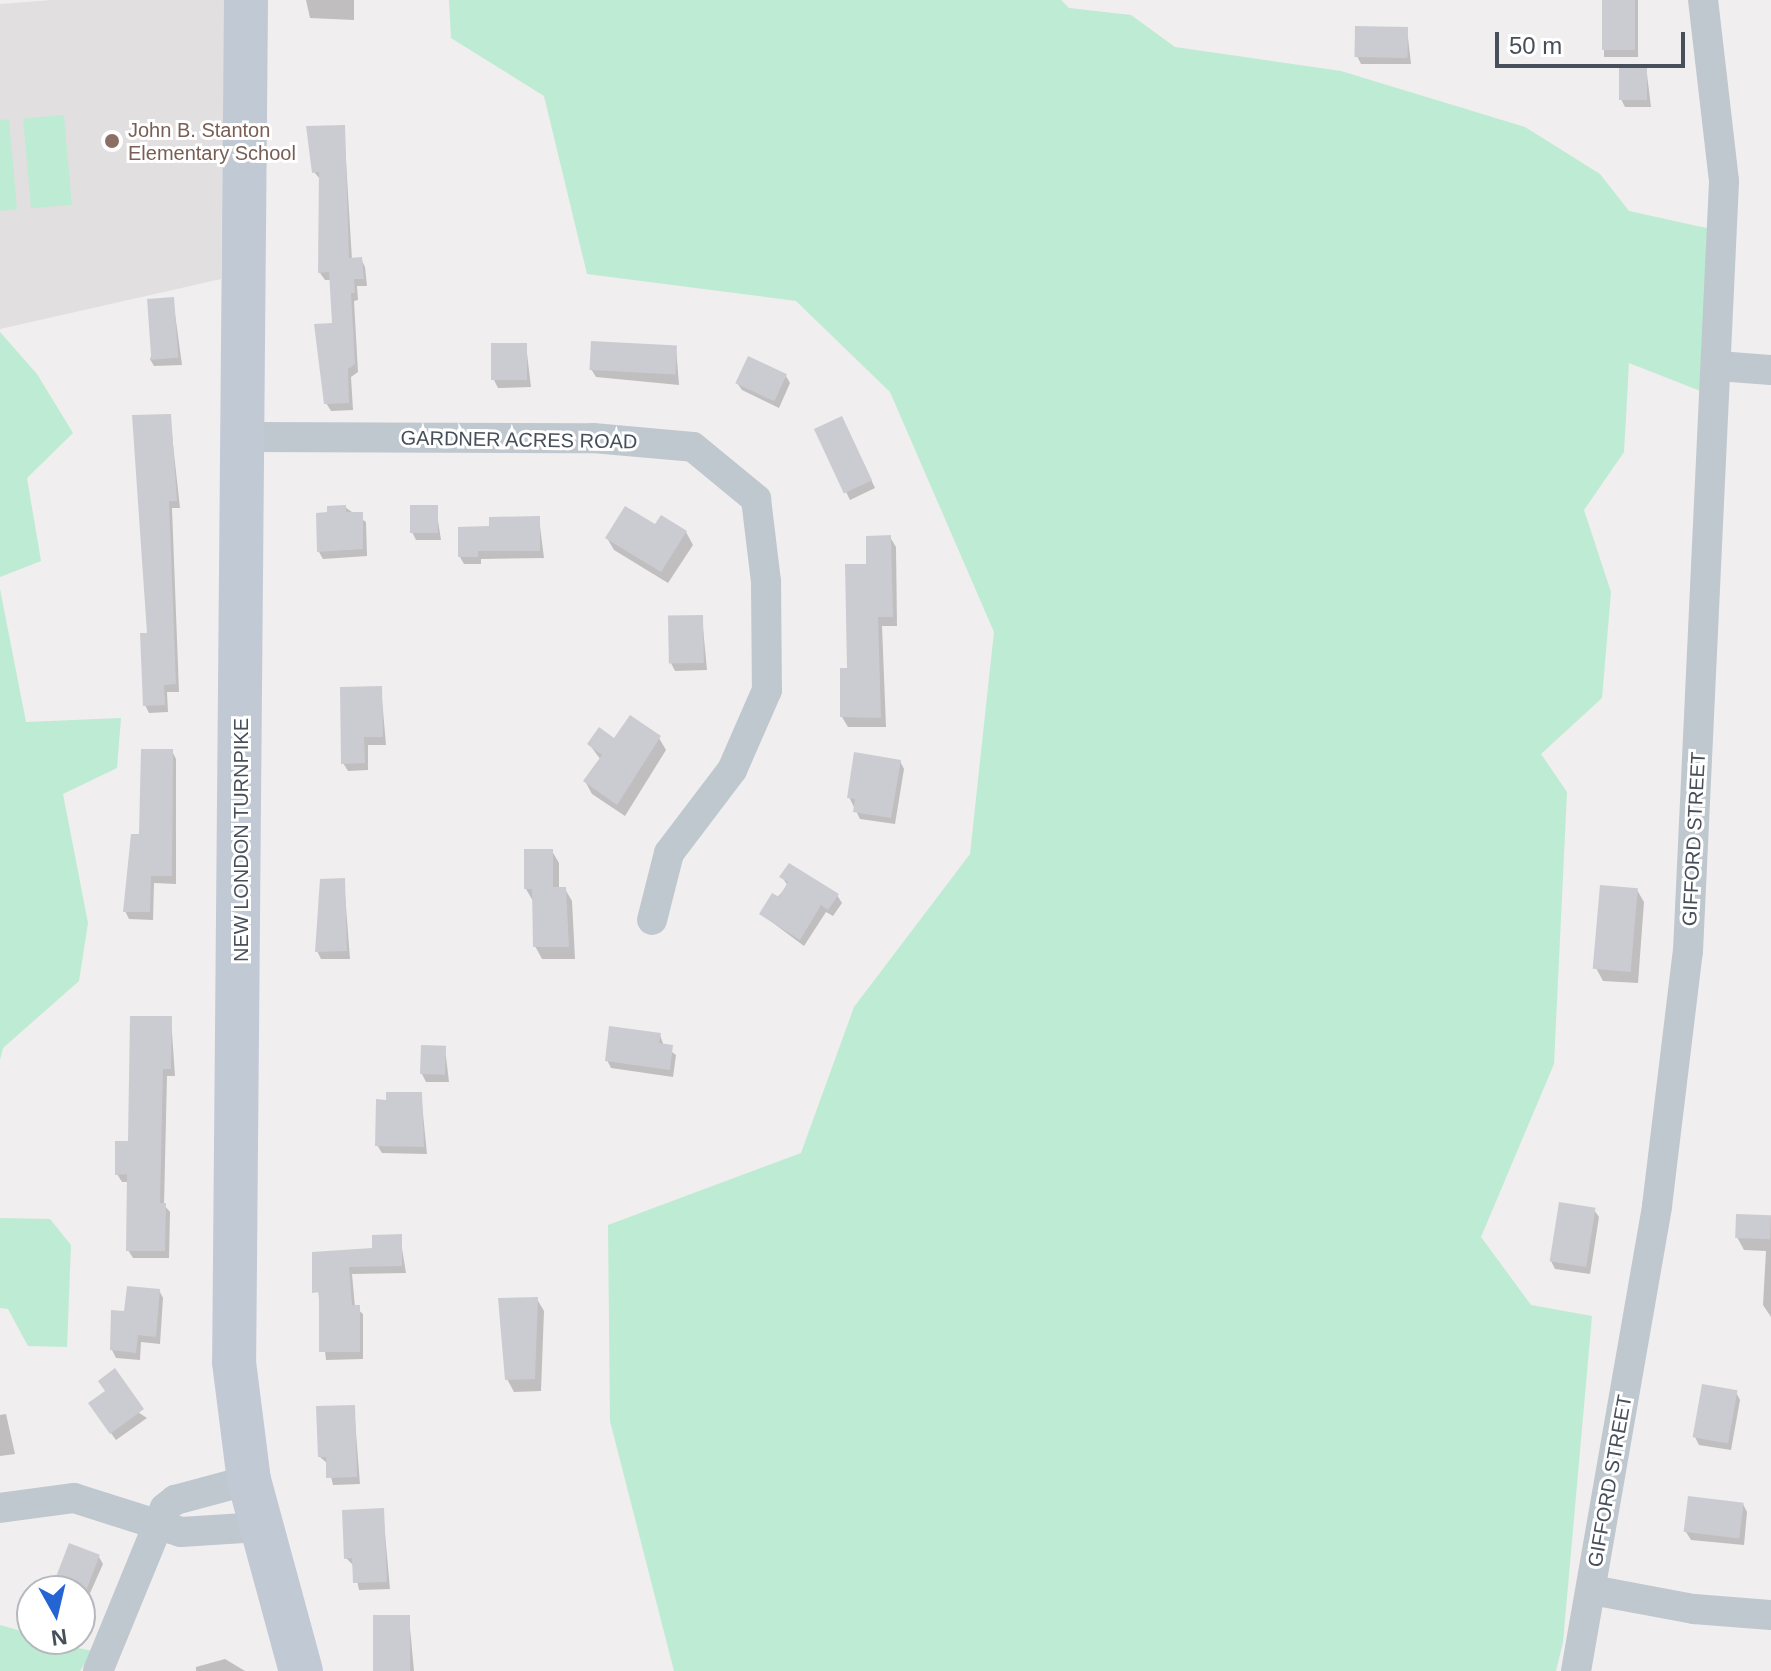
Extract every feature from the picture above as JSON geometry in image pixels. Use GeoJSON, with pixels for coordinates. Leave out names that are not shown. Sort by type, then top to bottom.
{"type":"FeatureCollection","features":[{"type":"Feature","properties":{"kind":"main road","name":"NEW LONDON TURNPIKE"},"geometry":{"type":"LineString","coordinates":[[246,0],[234,1362],[249,1480],[301,1671]]}},
{"type":"Feature","properties":{"kind":"street","name":"GIFFORD STREET"},"geometry":{"type":"LineString","coordinates":[[1576,1671],[1657,1206],[1688,951],[1718,366],[1724,181],[1703,0]]}},
{"type":"Feature","properties":{"kind":"street"},"geometry":{"type":"LineString","coordinates":[[1718,366],[1771,370]]}},
{"type":"Feature","properties":{"kind":"street","name":"GARDNER ACRES ROAD"},"geometry":{"type":"LineString","coordinates":[[243,437],[593,438],[693,447],[756,499],[766,582],[767,690],[732,770],[669,853],[652,920]]}},
{"type":"Feature","properties":{"kind":"street"},"geometry":{"type":"LineString","coordinates":[[98,1671],[158,1524],[175,1500],[249,1480]]}},
{"type":"Feature","properties":{"kind":"street"},"geometry":{"type":"LineString","coordinates":[[0,1508],[81,1498],[158,1524],[198,1533],[261,1527]]}},
{"type":"Feature","properties":{"kind":"street"},"geometry":{"type":"LineString","coordinates":[[1592,1590],[1694,1609],[1771,1615]]}},
{"type":"Feature","properties":{"kind":"shaded area","name":"John B. Stanton Elementary School"},"geometry":{"type":"Polygon","coordinates":[[[52,0],[225,0],[221,279],[0,329],[0,4],[52,0]]]}},
{"type":"Feature","properties":{"kind":"green space"},"geometry":{"type":"Polygon","coordinates":[[[449,0],[1061,0],[1069,8],[1131,15],[1175,47],[1341,71],[1525,127],[1600,174],[1629,211],[1711,229],[1703,392],[1629,363],[1624,452],[1584,510],[1611,592],[1602,698],[1541,754],[1567,792],[1554,1064],[1481,1237],[1531,1305],[1592,1316],[1563,1642],[1556,1671],[674,1671],[610,1421],[608,1225],[801,1153],[854,1007],[970,854],[994,632],[890,392],[796,301],[587,274],[544,96],[451,38],[449,0]]]}},
{"type":"Feature","properties":{"kind":"green space"},"geometry":{"type":"Polygon","coordinates":[[[64,115],[72,205],[31,208],[23,119],[64,115]]]}},
{"type":"Feature","properties":{"kind":"green space"},"geometry":{"type":"Polygon","coordinates":[[[9,119],[17,209],[0,211],[0,120],[9,119]]]}},
{"type":"Feature","properties":{"kind":"green space"},"geometry":{"type":"Polygon","coordinates":[[[0,332],[37,374],[73,433],[27,478],[41,561],[0,577],[0,332]]]}},
{"type":"Feature","properties":{"kind":"green space"},"geometry":{"type":"Polygon","coordinates":[[[0,589],[26,722],[121,718],[117,768],[63,794],[88,923],[79,981],[3,1048],[0,1060],[0,589]]]}},
{"type":"Feature","properties":{"kind":"green space"},"geometry":{"type":"Polygon","coordinates":[[[0,1218],[50,1219],[71,1245],[67,1347],[28,1346],[8,1309],[0,1308],[0,1218]]]}},
{"type":"Feature","properties":{"kind":"green space"},"geometry":{"type":"Polygon","coordinates":[[[0,1625],[16,1630],[16,1655],[90,1655],[80,1671],[0,1671],[0,1625]]]}},
{"type":"Feature","properties":{"kind":"building"},"geometry":{"type":"Polygon","coordinates":[[[1602,0],[1635,0],[1635,50],[1602,50],[1602,0]]]}},
{"type":"Feature","properties":{"kind":"building"},"geometry":{"type":"Polygon","coordinates":[[[1355,26],[1408,27],[1407,58],[1354,57],[1355,26]]]}},
{"type":"Feature","properties":{"kind":"building"},"geometry":{"type":"Polygon","coordinates":[[[1619,64],[1647,64],[1647,100],[1619,100],[1619,64]]]}},
{"type":"Feature","properties":{"kind":"building"},"geometry":{"type":"Polygon","coordinates":[[[345,125],[349,258],[362,257],[364,279],[354,279],[355,293],[351,293],[355,364],[348,369],[349,403],[324,404],[314,324],[332,323],[329,272],[318,273],[319,172],[312,173],[306,126],[345,125]]]}},
{"type":"Feature","properties":{"kind":"building"},"geometry":{"type":"Polygon","coordinates":[[[174,297],[178,358],[151,360],[147,299],[174,297]]]}},
{"type":"Feature","properties":{"kind":"building"},"geometry":{"type":"Polygon","coordinates":[[[591,341],[677,346],[675,374],[589,370],[591,341]]]}},
{"type":"Feature","properties":{"kind":"building"},"geometry":{"type":"Polygon","coordinates":[[[491,343],[527,343],[527,380],[491,380],[491,343]]]}},
{"type":"Feature","properties":{"kind":"building"},"geometry":{"type":"Polygon","coordinates":[[[748,356],[787,374],[774,401],[735,383],[748,356]]]}},
{"type":"Feature","properties":{"kind":"building"},"geometry":{"type":"Polygon","coordinates":[[[171,414],[177,501],[169,501],[176,684],[164,685],[165,705],[143,706],[140,633],[147,633],[132,415],[171,414]]]}},
{"type":"Feature","properties":{"kind":"building"},"geometry":{"type":"Polygon","coordinates":[[[842,416],[872,480],[844,493],[814,429],[842,416]]]}},
{"type":"Feature","properties":{"kind":"building"},"geometry":{"type":"Polygon","coordinates":[[[346,505],[346,512],[363,512],[363,549],[317,552],[316,513],[327,512],[327,506],[346,505]]]}},
{"type":"Feature","properties":{"kind":"building"},"geometry":{"type":"Polygon","coordinates":[[[410,505],[438,505],[438,533],[410,533],[410,505]]]}},
{"type":"Feature","properties":{"kind":"building"},"geometry":{"type":"Polygon","coordinates":[[[625,506],[655,524],[661,515],[687,531],[661,572],[605,538],[625,506]]]}},
{"type":"Feature","properties":{"kind":"building"},"geometry":{"type":"Polygon","coordinates":[[[540,516],[540,551],[478,551],[478,557],[458,557],[458,527],[489,526],[489,517],[540,516]]]}},
{"type":"Feature","properties":{"kind":"building"},"geometry":{"type":"Polygon","coordinates":[[[891,535],[893,617],[878,617],[881,718],[840,717],[840,668],[847,668],[845,564],[866,564],[866,536],[891,535]]]}},
{"type":"Feature","properties":{"kind":"building"},"geometry":{"type":"Polygon","coordinates":[[[703,615],[704,663],[669,664],[668,616],[703,615]]]}},
{"type":"Feature","properties":{"kind":"building"},"geometry":{"type":"Polygon","coordinates":[[[382,686],[383,737],[364,737],[365,763],[341,764],[340,687],[382,686]]]}},
{"type":"Feature","properties":{"kind":"building"},"geometry":{"type":"Polygon","coordinates":[[[630,715],[661,736],[617,805],[583,781],[602,755],[587,744],[599,727],[614,738],[630,715]]]}},
{"type":"Feature","properties":{"kind":"building"},"geometry":{"type":"Polygon","coordinates":[[[141,749],[173,749],[172,876],[151,876],[150,912],[123,912],[131,834],[139,834],[141,749]]]}},
{"type":"Feature","properties":{"kind":"building"},"geometry":{"type":"Polygon","coordinates":[[[854,752],[901,760],[891,818],[853,812],[855,799],[847,798],[854,752]]]}},
{"type":"Feature","properties":{"kind":"building"},"geometry":{"type":"Polygon","coordinates":[[[524,849],[553,849],[553,887],[566,887],[569,947],[533,947],[532,889],[524,889],[524,849]]]}},
{"type":"Feature","properties":{"kind":"building"},"geometry":{"type":"Polygon","coordinates":[[[789,863],[839,894],[828,910],[821,905],[800,940],[759,914],[772,893],[779,897],[788,882],[779,877],[789,863]]]}},
{"type":"Feature","properties":{"kind":"building"},"geometry":{"type":"Polygon","coordinates":[[[345,878],[347,951],[315,952],[320,879],[345,878]]]}},
{"type":"Feature","properties":{"kind":"building"},"geometry":{"type":"Polygon","coordinates":[[[1600,885],[1638,888],[1631,972],[1593,969],[1600,885]]]}},
{"type":"Feature","properties":{"kind":"building"},"geometry":{"type":"Polygon","coordinates":[[[130,1016],[172,1016],[171,1069],[163,1069],[160,1203],[166,1203],[165,1251],[126,1251],[127,1174],[115,1175],[115,1141],[128,1141],[130,1016]]]}},
{"type":"Feature","properties":{"kind":"building"},"geometry":{"type":"Polygon","coordinates":[[[609,1026],[661,1033],[659,1043],[673,1045],[670,1070],[605,1061],[609,1026]]]}},
{"type":"Feature","properties":{"kind":"building"},"geometry":{"type":"Polygon","coordinates":[[[421,1045],[446,1046],[445,1075],[420,1074],[421,1045]]]}},
{"type":"Feature","properties":{"kind":"building"},"geometry":{"type":"Polygon","coordinates":[[[386,1092],[422,1092],[424,1147],[375,1146],[376,1099],[386,1100],[386,1092]]]}},
{"type":"Feature","properties":{"kind":"building"},"geometry":{"type":"Polygon","coordinates":[[[1559,1202],[1596,1208],[1586,1267],[1550,1261],[1559,1202]]]}},
{"type":"Feature","properties":{"kind":"building"},"geometry":{"type":"Polygon","coordinates":[[[1736,1214],[1771,1215],[1770,1239],[1735,1238],[1736,1214]]]}},
{"type":"Feature","properties":{"kind":"building"},"geometry":{"type":"Polygon","coordinates":[[[402,1234],[402,1266],[349,1267],[352,1305],[360,1305],[360,1352],[319,1352],[319,1292],[312,1293],[312,1252],[372,1248],[372,1235],[402,1234]]]}},
{"type":"Feature","properties":{"kind":"building"},"geometry":{"type":"Polygon","coordinates":[[[127,1286],[160,1289],[156,1337],[138,1335],[136,1353],[110,1350],[111,1310],[124,1311],[127,1286]]]}},
{"type":"Feature","properties":{"kind":"building"},"geometry":{"type":"Polygon","coordinates":[[[538,1297],[535,1379],[505,1380],[498,1298],[538,1297]]]}},
{"type":"Feature","properties":{"kind":"building"},"geometry":{"type":"Polygon","coordinates":[[[115,1368],[144,1409],[110,1434],[88,1403],[105,1391],[98,1381],[115,1368]]]}},
{"type":"Feature","properties":{"kind":"building"},"geometry":{"type":"Polygon","coordinates":[[[1702,1384],[1737,1390],[1728,1443],[1693,1437],[1702,1384]]]}},
{"type":"Feature","properties":{"kind":"building"},"geometry":{"type":"Polygon","coordinates":[[[355,1405],[357,1477],[326,1478],[326,1457],[318,1457],[316,1406],[355,1405]]]}},
{"type":"Feature","properties":{"kind":"building"},"geometry":{"type":"Polygon","coordinates":[[[1688,1496],[1744,1503],[1739,1539],[1684,1532],[1688,1496]]]}},
{"type":"Feature","properties":{"kind":"building"},"geometry":{"type":"Polygon","coordinates":[[[384,1508],[387,1582],[353,1583],[352,1558],[344,1559],[342,1510],[384,1508]]]}},
{"type":"Feature","properties":{"kind":"building"},"geometry":{"type":"Polygon","coordinates":[[[69,1543],[100,1555],[92,1575],[57,1575],[69,1543]]]}},
{"type":"Feature","properties":{"kind":"building"},"geometry":{"type":"Polygon","coordinates":[[[373,1615],[410,1615],[410,1671],[373,1671],[373,1615]]]}},
{"type":"Feature","properties":{"kind":"place","name":"John B. Stanton Elementary School"},"geometry":{"type":"Point","coordinates":[112,141]}}]}
